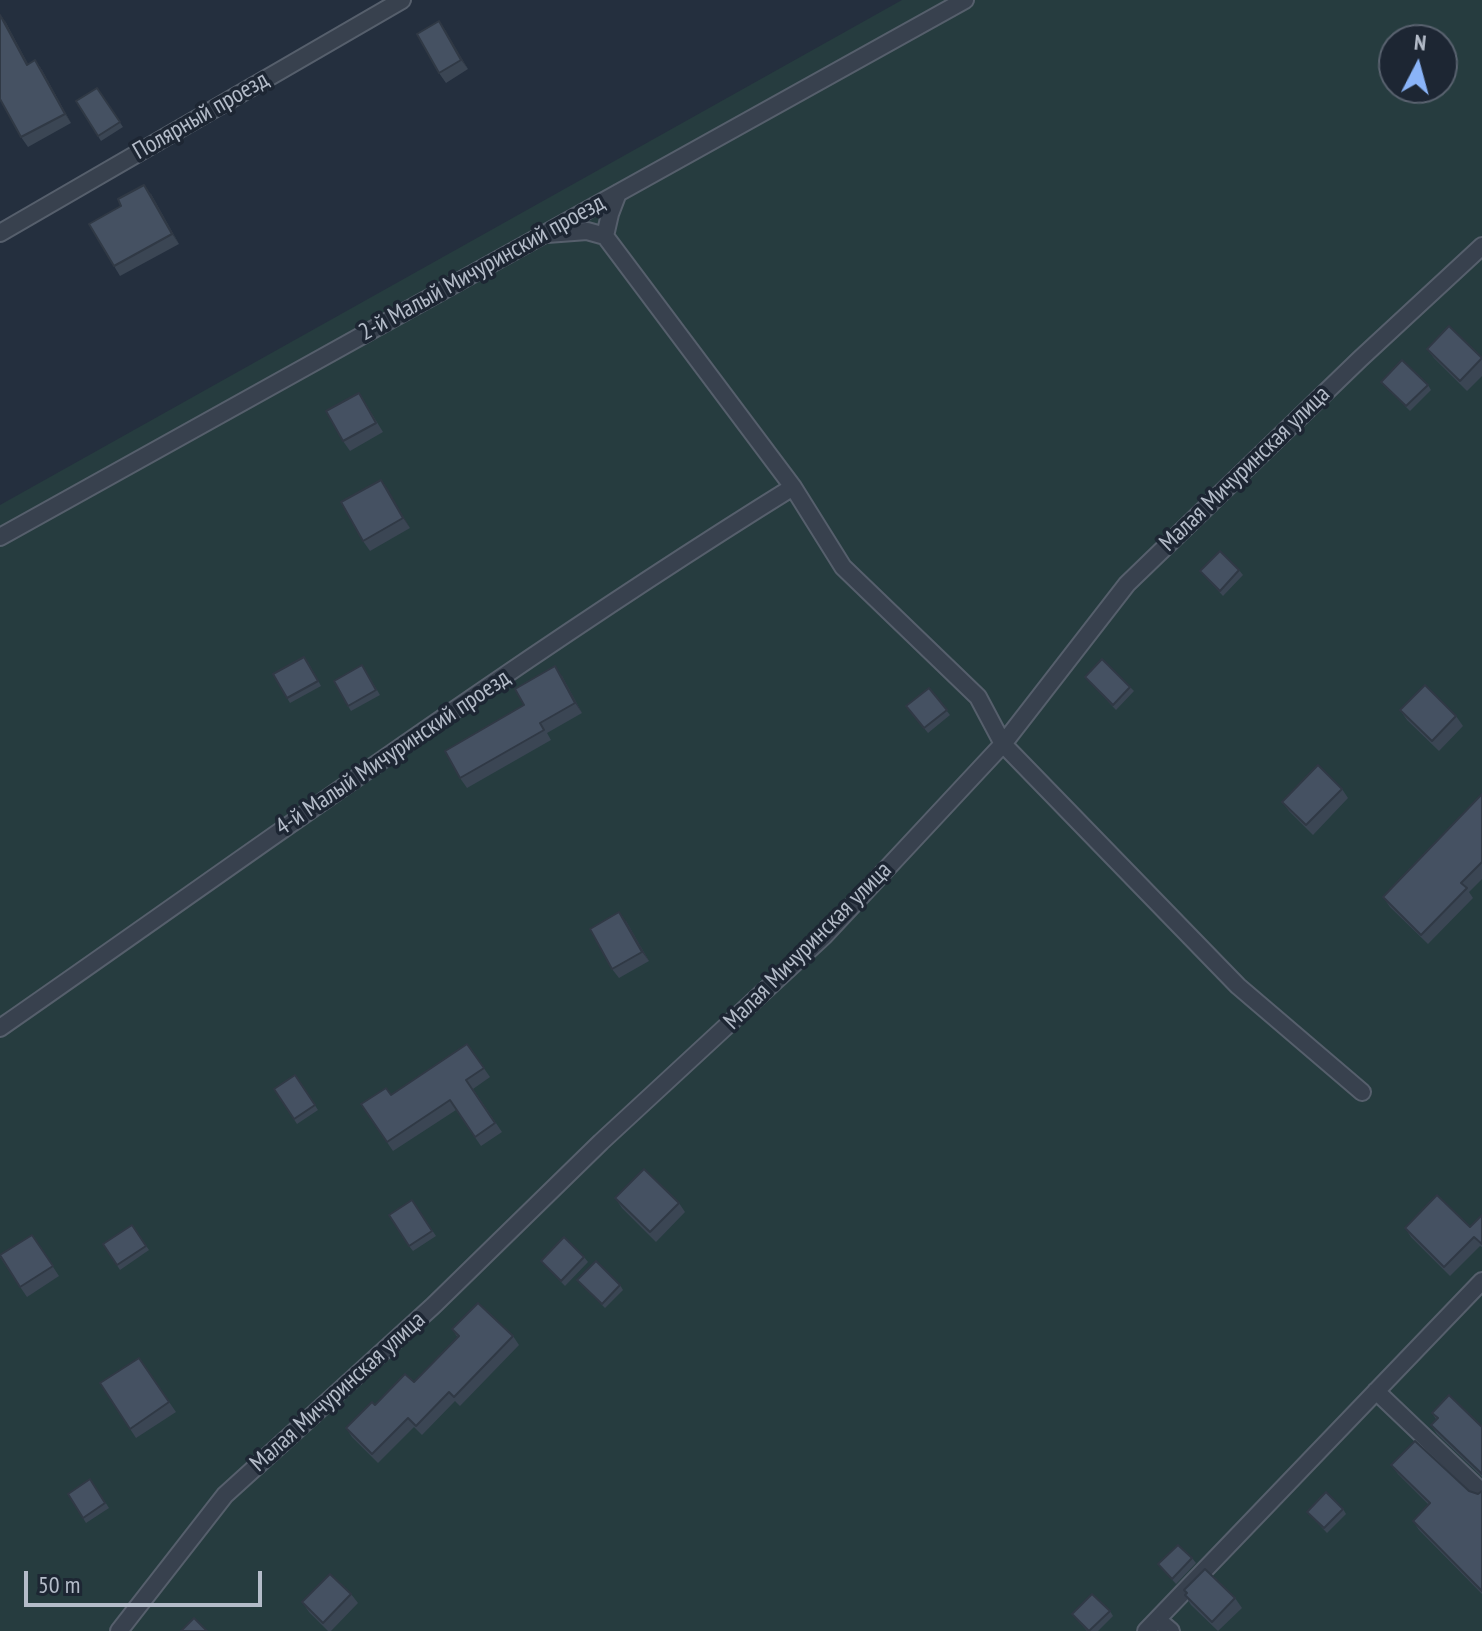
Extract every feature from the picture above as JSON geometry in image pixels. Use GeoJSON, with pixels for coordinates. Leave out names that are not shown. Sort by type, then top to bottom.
{"type":"FeatureCollection","features":[{"type":"Feature","properties":{"kind":"lane","name":"Полярный проезд"},"geometry":{"type":"LineString","coordinates":[[0,233],[402,0]]}},
{"type":"Feature","properties":{"kind":"lane","name":"2-й Малый Мичуринский проезд"},"geometry":{"type":"LineString","coordinates":[[0,537],[965,0]]}},
{"type":"Feature","properties":{"kind":"lane"},"geometry":{"type":"LineString","coordinates":[[605,236],[618,193]]}},
{"type":"Feature","properties":{"kind":"lane"},"geometry":{"type":"LineString","coordinates":[[542,234],[587,231],[605,236],[793,487],[843,567],[978,697],[1003,744],[1238,986],[1362,1092]]}},
{"type":"Feature","properties":{"kind":"lane","name":"Малая Мичуринская улица"},"geometry":{"type":"LineString","coordinates":[[119,1631],[225,1495],[433,1306],[601,1142],[824,936],[1003,744],[1127,584],[1482,246]]}},
{"type":"Feature","properties":{"kind":"lane","name":"4-й Малый Мичуринский проезд"},"geometry":{"type":"LineString","coordinates":[[0,1028],[258,844],[645,579],[793,487]]}},
{"type":"Feature","properties":{"kind":"lane"},"geometry":{"type":"LineString","coordinates":[[1158,1627],[1482,1281]]}},
{"type":"Feature","properties":{"kind":"lane"},"geometry":{"type":"LineString","coordinates":[[1376,1391],[1482,1492]]}},
{"type":"Feature","properties":{"kind":"green space"},"geometry":{"type":"Polygon","coordinates":[[[902,0],[1482,0],[1482,1631],[0,1631],[0,505],[902,0]]]}},
{"type":"Feature","properties":{"kind":"building"},"geometry":{"type":"Polygon","coordinates":[[[0,15],[27,65],[35,60],[65,114],[21,137],[0,99],[0,15]]]}},
{"type":"Feature","properties":{"kind":"building"},"geometry":{"type":"Polygon","coordinates":[[[439,21],[461,60],[439,73],[417,34],[439,21]]]}},
{"type":"Feature","properties":{"kind":"building"},"geometry":{"type":"Polygon","coordinates":[[[97,88],[120,122],[98,136],[76,101],[97,88]]]}},
{"type":"Feature","properties":{"kind":"building"},"geometry":{"type":"Polygon","coordinates":[[[144,185],[172,234],[114,266],[89,224],[121,206],[118,199],[144,185]]]}},
{"type":"Feature","properties":{"kind":"building"},"geometry":{"type":"Polygon","coordinates":[[[1449,326],[1482,358],[1460,381],[1427,349],[1449,326]]]}},
{"type":"Feature","properties":{"kind":"building"},"geometry":{"type":"Polygon","coordinates":[[[1402,360],[1428,385],[1406,406],[1381,382],[1402,360]]]}},
{"type":"Feature","properties":{"kind":"building"},"geometry":{"type":"Polygon","coordinates":[[[359,393],[376,423],[343,441],[326,411],[359,393]]]}},
{"type":"Feature","properties":{"kind":"building"},"geometry":{"type":"Polygon","coordinates":[[[381,480],[403,518],[363,541],[341,502],[381,480]]]}},
{"type":"Feature","properties":{"kind":"building"},"geometry":{"type":"Polygon","coordinates":[[[1220,551],[1239,570],[1220,591],[1200,571],[1220,551]]]}},
{"type":"Feature","properties":{"kind":"building"},"geometry":{"type":"Polygon","coordinates":[[[304,657],[318,681],[287,698],[273,674],[304,657]]]}},
{"type":"Feature","properties":{"kind":"building"},"geometry":{"type":"Polygon","coordinates":[[[1102,659],[1130,687],[1113,705],[1085,677],[1102,659]]]}},
{"type":"Feature","properties":{"kind":"building"},"geometry":{"type":"Polygon","coordinates":[[[362,665],[376,690],[348,706],[334,681],[362,665]]]}},
{"type":"Feature","properties":{"kind":"building"},"geometry":{"type":"Polygon","coordinates":[[[555,666],[575,703],[540,723],[544,730],[460,778],[445,751],[524,705],[515,689],[555,666]]]}},
{"type":"Feature","properties":{"kind":"building"},"geometry":{"type":"Polygon","coordinates":[[[1425,685],[1456,716],[1432,741],[1400,710],[1425,685]]]}},
{"type":"Feature","properties":{"kind":"building"},"geometry":{"type":"Polygon","coordinates":[[[929,688],[947,710],[924,728],[906,706],[929,688]]]}},
{"type":"Feature","properties":{"kind":"building"},"geometry":{"type":"Polygon","coordinates":[[[1318,765],[1342,789],[1306,825],[1282,802],[1318,765]]]}},
{"type":"Feature","properties":{"kind":"building"},"geometry":{"type":"Polygon","coordinates":[[[1482,794],[1482,862],[1461,883],[1467,888],[1421,935],[1383,897],[1482,794]]]}},
{"type":"Feature","properties":{"kind":"building"},"geometry":{"type":"Polygon","coordinates":[[[619,912],[642,952],[612,969],[590,929],[619,912]]]}},
{"type":"Feature","properties":{"kind":"building"},"geometry":{"type":"Polygon","coordinates":[[[467,1044],[484,1068],[466,1080],[495,1123],[475,1137],[450,1100],[387,1142],[361,1104],[386,1088],[391,1095],[467,1044]]]}},
{"type":"Feature","properties":{"kind":"building"},"geometry":{"type":"Polygon","coordinates":[[[295,1075],[315,1105],[294,1119],[274,1089],[295,1075]]]}},
{"type":"Feature","properties":{"kind":"building"},"geometry":{"type":"Polygon","coordinates":[[[644,1169],[679,1203],[650,1232],[615,1198],[644,1169]]]}},
{"type":"Feature","properties":{"kind":"building"},"geometry":{"type":"Polygon","coordinates":[[[1437,1195],[1470,1227],[1482,1215],[1482,1244],[1474,1237],[1444,1267],[1405,1228],[1437,1195]]]}},
{"type":"Feature","properties":{"kind":"building"},"geometry":{"type":"Polygon","coordinates":[[[412,1200],[432,1231],[409,1246],[389,1215],[412,1200]]]}},
{"type":"Feature","properties":{"kind":"building"},"geometry":{"type":"Polygon","coordinates":[[[132,1225],[146,1246],[117,1265],[103,1244],[132,1225]]]}},
{"type":"Feature","properties":{"kind":"building"},"geometry":{"type":"Polygon","coordinates":[[[32,1235],[53,1266],[20,1287],[0,1255],[32,1235]]]}},
{"type":"Feature","properties":{"kind":"building"},"geometry":{"type":"Polygon","coordinates":[[[564,1237],[584,1257],[561,1281],[541,1261],[564,1237]]]}},
{"type":"Feature","properties":{"kind":"building"},"geometry":{"type":"Polygon","coordinates":[[[596,1261],[620,1285],[602,1304],[577,1280],[596,1261]]]}},
{"type":"Feature","properties":{"kind":"building"},"geometry":{"type":"Polygon","coordinates":[[[478,1303],[513,1336],[454,1397],[449,1392],[416,1426],[408,1418],[372,1454],[346,1428],[372,1402],[375,1405],[405,1374],[414,1382],[459,1336],[452,1329],[478,1303]]]}},
{"type":"Feature","properties":{"kind":"building"},"geometry":{"type":"Polygon","coordinates":[[[139,1358],[169,1402],[130,1429],[100,1383],[139,1358]]]}},
{"type":"Feature","properties":{"kind":"building"},"geometry":{"type":"Polygon","coordinates":[[[1449,1395],[1482,1427],[1482,1474],[1431,1425],[1438,1418],[1432,1413],[1449,1395]]]}},
{"type":"Feature","properties":{"kind":"building"},"geometry":{"type":"Polygon","coordinates":[[[1415,1441],[1469,1491],[1478,1494],[1482,1491],[1482,1591],[1413,1521],[1430,1503],[1391,1465],[1415,1441]]]}},
{"type":"Feature","properties":{"kind":"building"},"geometry":{"type":"Polygon","coordinates":[[[90,1479],[105,1503],[83,1518],[68,1494],[90,1479]]]}},
{"type":"Feature","properties":{"kind":"building"},"geometry":{"type":"Polygon","coordinates":[[[1326,1492],[1343,1509],[1324,1528],[1307,1512],[1326,1492]]]}},
{"type":"Feature","properties":{"kind":"building"},"geometry":{"type":"Polygon","coordinates":[[[1178,1545],[1192,1558],[1172,1579],[1158,1564],[1178,1545]]]}},
{"type":"Feature","properties":{"kind":"building"},"geometry":{"type":"Polygon","coordinates":[[[1205,1569],[1235,1598],[1212,1622],[1185,1595],[1184,1590],[1205,1569]]]}},
{"type":"Feature","properties":{"kind":"building"},"geometry":{"type":"Polygon","coordinates":[[[330,1574],[351,1594],[323,1623],[302,1602],[330,1574]]]}},
{"type":"Feature","properties":{"kind":"building"},"geometry":{"type":"Polygon","coordinates":[[[1092,1594],[1110,1611],[1089,1631],[1072,1614],[1092,1594]]]}},
{"type":"Feature","properties":{"kind":"building"},"geometry":{"type":"Polygon","coordinates":[[[194,1618],[207,1631],[181,1631],[194,1618]]]}}]}
